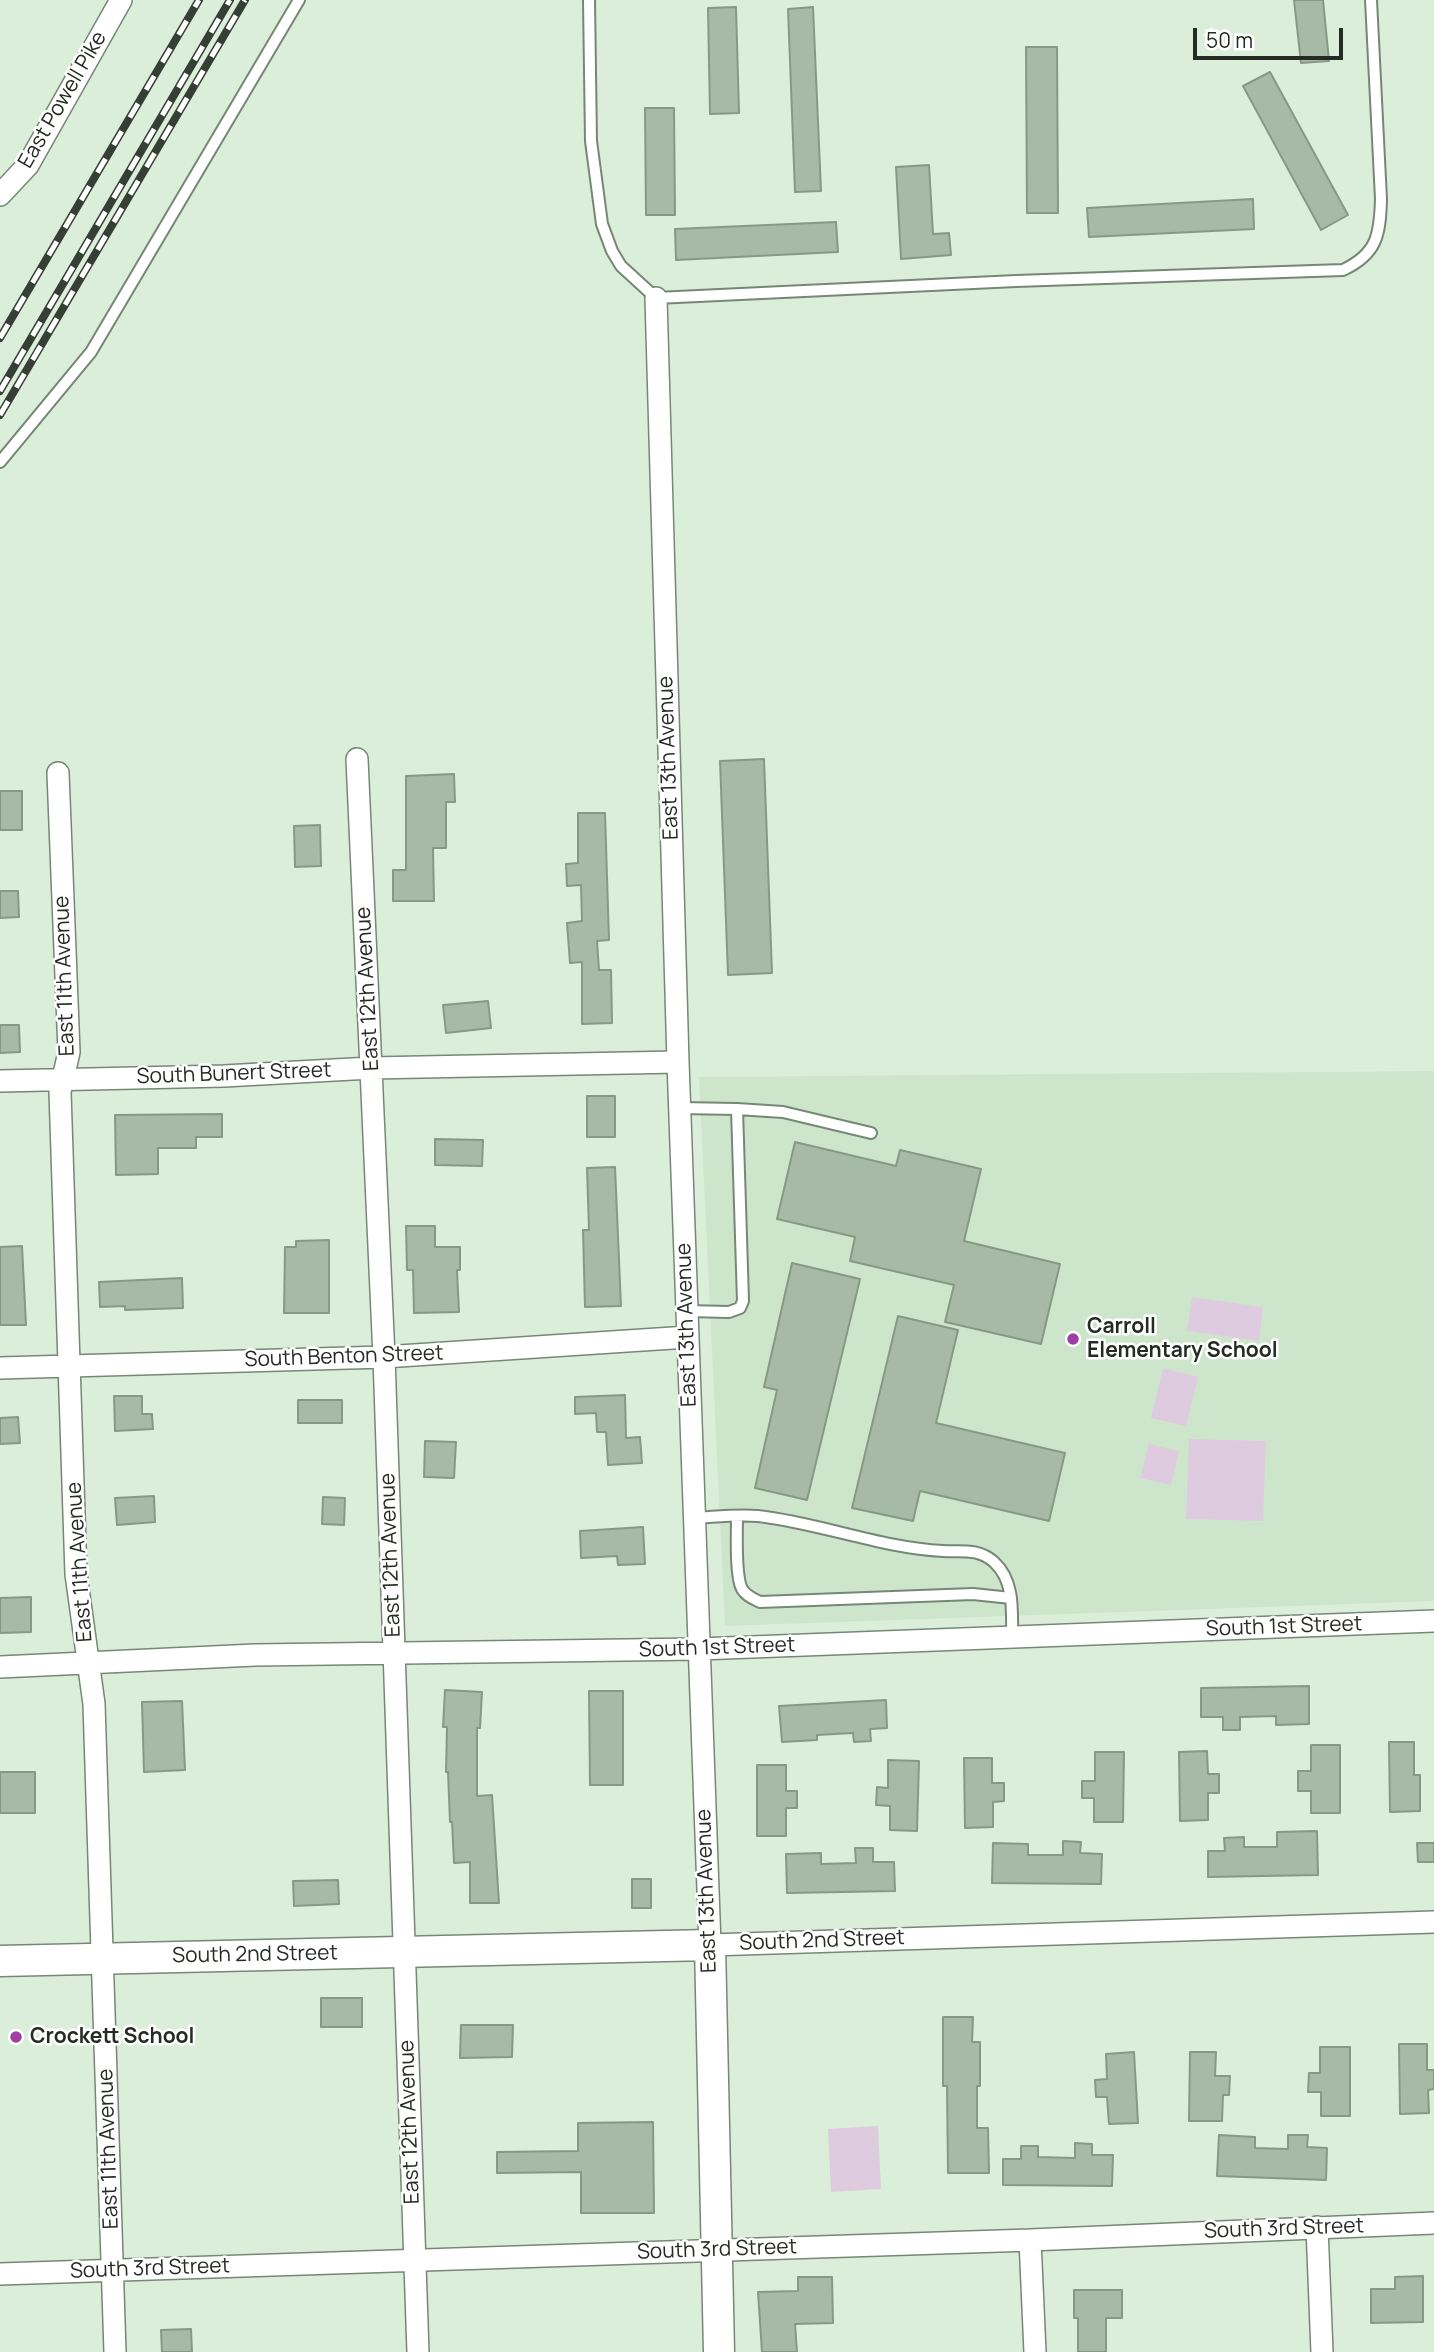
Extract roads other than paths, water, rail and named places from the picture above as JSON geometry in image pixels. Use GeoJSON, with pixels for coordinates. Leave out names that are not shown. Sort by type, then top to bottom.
{"type":"FeatureCollection","features":[{"type":"Feature","properties":{"kind":"street","name":"East Powell Pike"},"geometry":{"type":"LineString","coordinates":[[0,195],[28,165],[121,0]]}},
{"type":"Feature","properties":{"kind":"street","name":"East 13th Avenue"},"geometry":{"type":"LineString","coordinates":[[656,298],[679,1108],[709,1945],[719,2352]]}},
{"type":"Feature","properties":{"kind":"street","name":"East 12th Avenue"},"geometry":{"type":"LineString","coordinates":[[357,759],[384,1357],[418,2352]]}},
{"type":"Feature","properties":{"kind":"street","name":"East 11th Avenue"},"geometry":{"type":"LineString","coordinates":[[58,773],[69,1052],[60,1092],[76,1574],[94,1704],[115,2352]]}},
{"type":"Feature","properties":{"kind":"street","name":"South Bunert Street"},"geometry":{"type":"LineString","coordinates":[[0,1081],[224,1076],[371,1068],[678,1062]]}},
{"type":"Feature","properties":{"kind":"street","name":"South Benton Street"},"geometry":{"type":"LineString","coordinates":[[0,1368],[384,1357],[688,1337]]}},
{"type":"Feature","properties":{"kind":"street","name":"South 1st Street"},"geometry":{"type":"LineString","coordinates":[[0,1667],[255,1655],[699,1650],[1434,1622]]}},
{"type":"Feature","properties":{"kind":"street","name":"South 2nd Street"},"geometry":{"type":"LineString","coordinates":[[0,1961],[709,1945],[1434,1922]]}},
{"type":"Feature","properties":{"kind":"street","name":"South 3rd Street"},"geometry":{"type":"LineString","coordinates":[[0,2274],[1030,2240],[1434,2223]]}},
{"type":"Feature","properties":{"kind":"street"},"geometry":{"type":"LineString","coordinates":[[1317,2227],[1322,2352]]}},
{"type":"Feature","properties":{"kind":"street"},"geometry":{"type":"LineString","coordinates":[[1030,2240],[1035,2352]]}},
{"type":"Feature","properties":{"kind":"lane"},"geometry":{"type":"LineString","coordinates":[[0,462],[91,352],[299,0]]}},
{"type":"Feature","properties":{"kind":"lane"},"geometry":{"type":"LineString","coordinates":[[589,0],[591,141],[602,224],[612,251],[621,265],[656,298],[1016,281],[1343,270],[1362,261],[1374,245],[1381,222],[1371,0]]}},
{"type":"Feature","properties":{"kind":"lane"},"geometry":{"type":"LineString","coordinates":[[679,1108],[783,1112],[871,1133]]}},
{"type":"Feature","properties":{"kind":"lane"},"geometry":{"type":"LineString","coordinates":[[687,1311],[729,1312],[740,1308],[743,1301],[737,1109]]}},
{"type":"Feature","properties":{"kind":"lane"},"geometry":{"type":"LineString","coordinates":[[737,1516],[739,1577],[742,1589],[760,1602],[973,1594],[1011,1598]]}},
{"type":"Feature","properties":{"kind":"lane"},"geometry":{"type":"LineString","coordinates":[[694,1518],[758,1516],[902,1545],[979,1553],[1000,1569],[1011,1598],[1012,1638]]}},
{"type":"Feature","properties":{"kind":"railway"},"geometry":{"type":"LineString","coordinates":[[0,338],[199,0]]}},
{"type":"Feature","properties":{"kind":"railway"},"geometry":{"type":"LineString","coordinates":[[0,391],[230,0]]}},
{"type":"Feature","properties":{"kind":"railway"},"geometry":{"type":"LineString","coordinates":[[0,415],[245,0]]}},
{"type":"Feature","properties":{"kind":"place","name":"Carroll Elementary School"},"geometry":{"type":"Point","coordinates":[1073,1339]}},
{"type":"Feature","properties":{"kind":"place","name":"Crockett School"},"geometry":{"type":"Point","coordinates":[16,2037]}}]}
